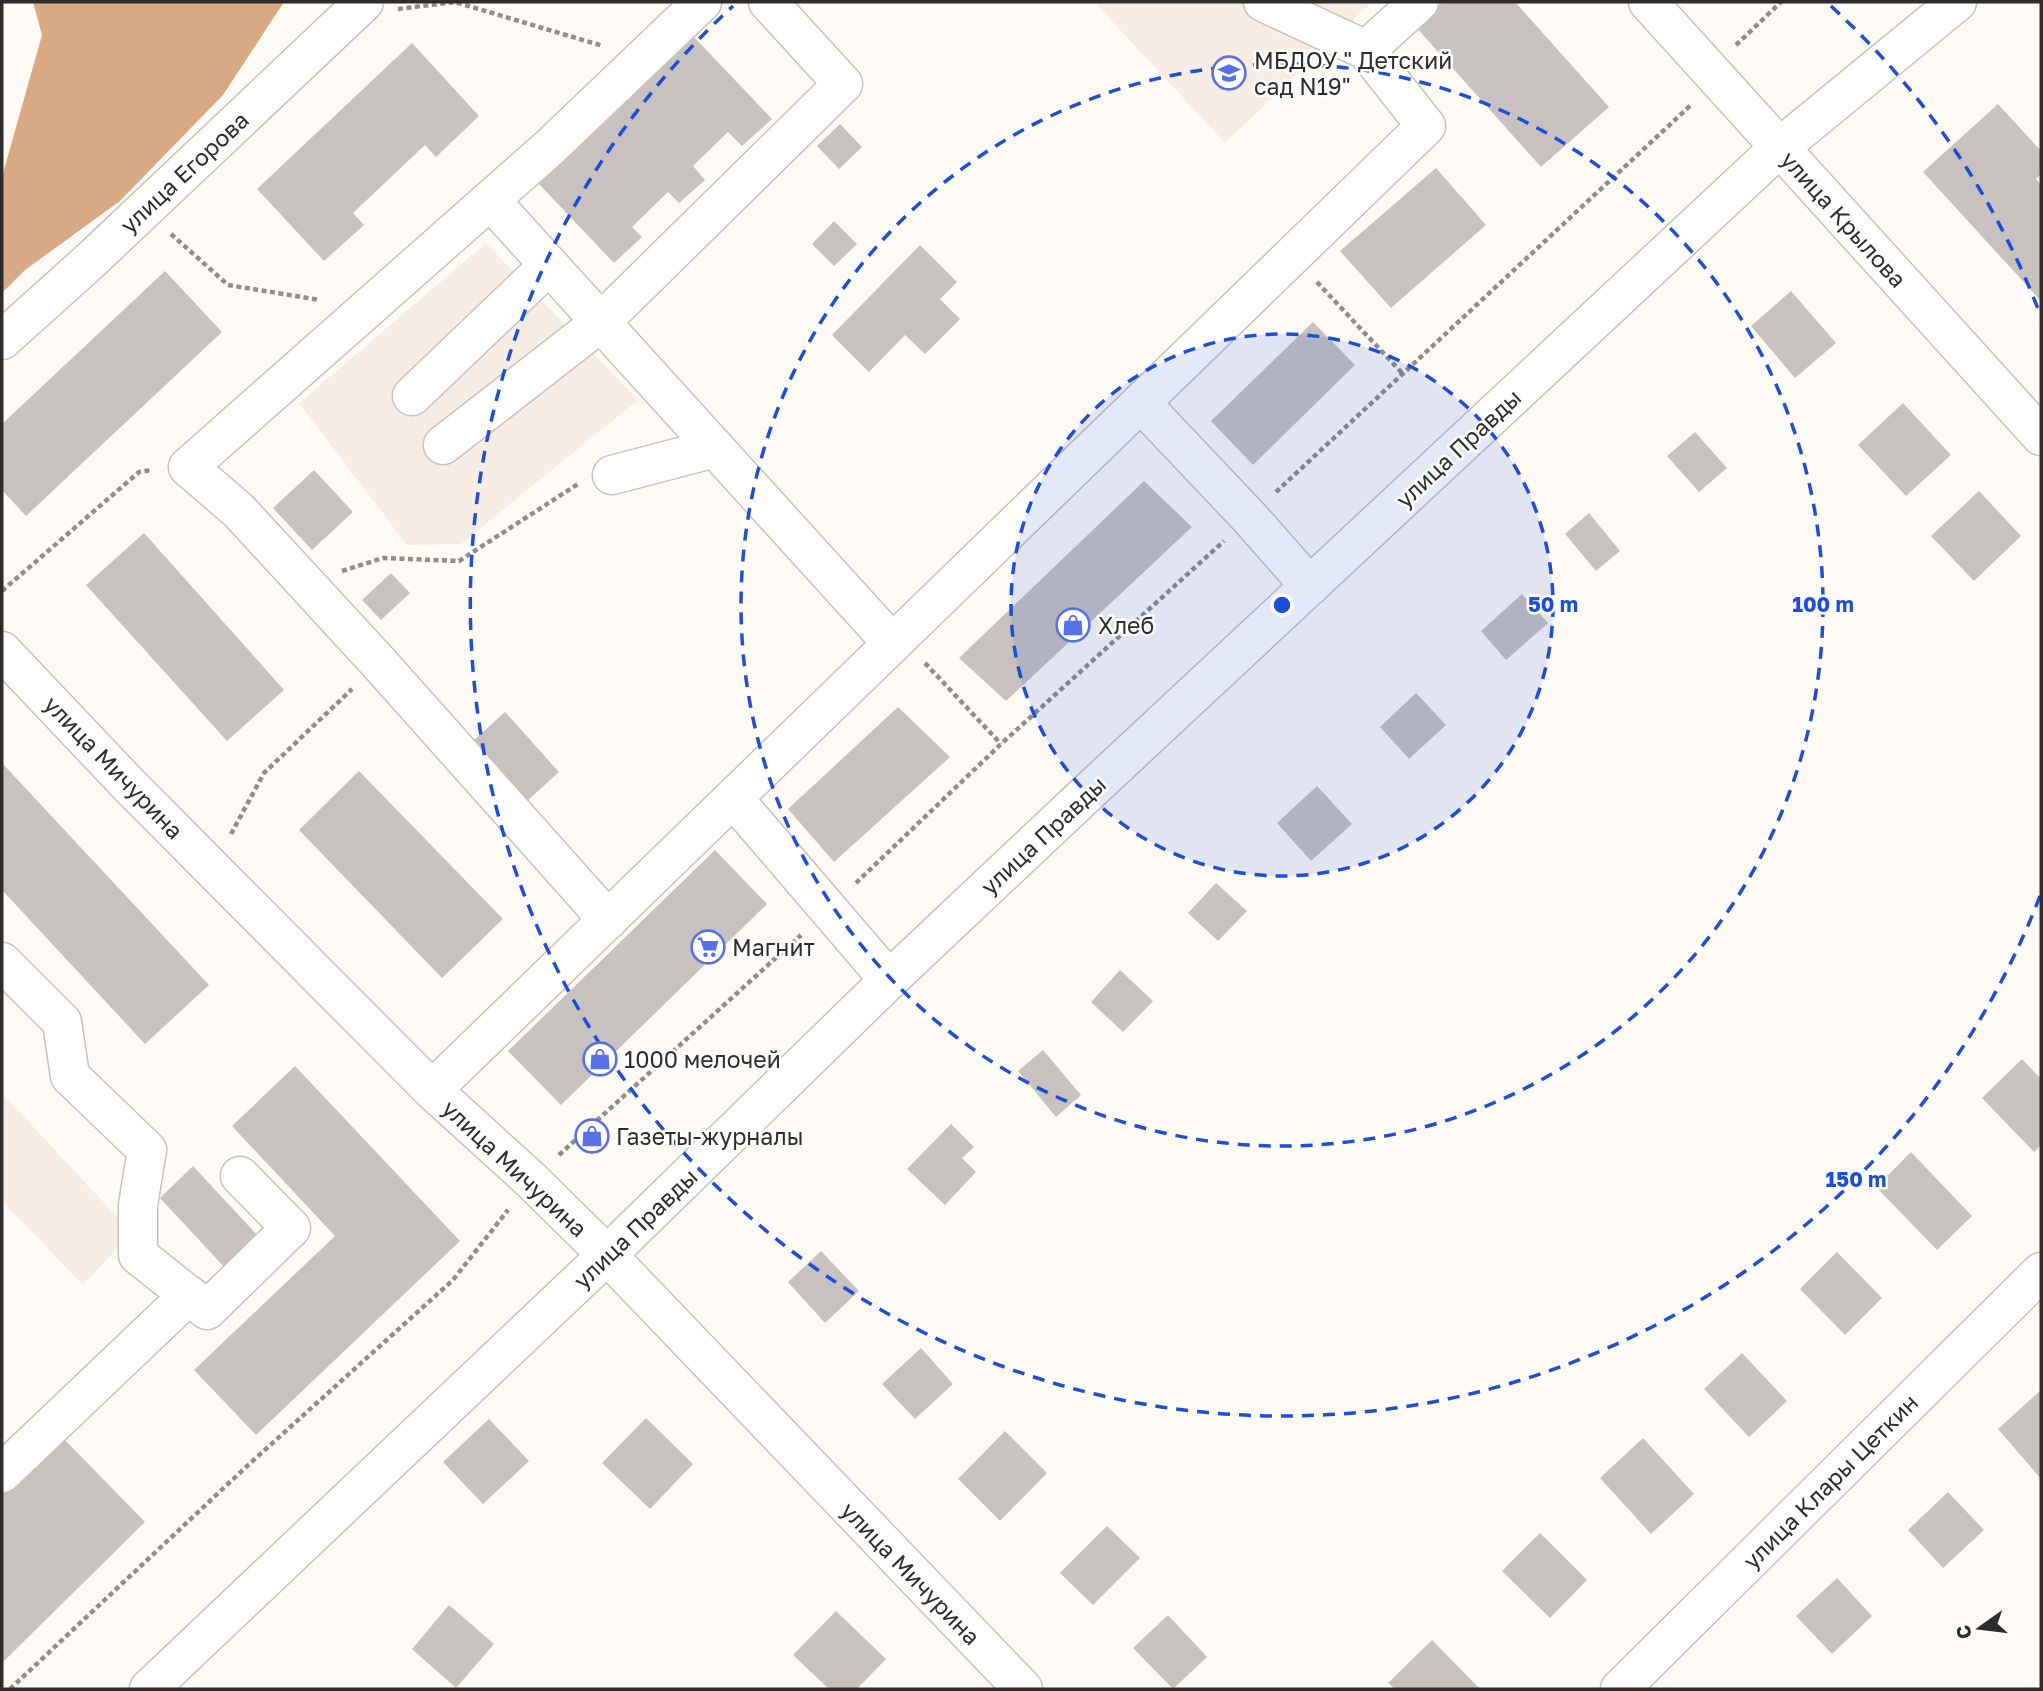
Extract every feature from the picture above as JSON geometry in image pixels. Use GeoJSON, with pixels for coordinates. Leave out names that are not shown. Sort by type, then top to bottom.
{"type":"FeatureCollection","features":[{"type":"Feature","properties":{"kind":"street"},"geometry":{"type":"LineString","coordinates":[[608,920],[379,663],[239,511],[188,467],[549,148],[702,2]]}},
{"type":"Feature","properties":{"kind":"street"},"geometry":{"type":"LineString","coordinates":[[443,445],[601,322],[843,83],[768,2]]}},
{"type":"Feature","properties":{"kind":"street"},"geometry":{"type":"LineString","coordinates":[[432,1090],[1426,126],[1366,50],[1263,2]]}},
{"type":"Feature","properties":{"kind":"street"},"geometry":{"type":"LineString","coordinates":[[1366,50],[1419,2]]}},
{"type":"Feature","properties":{"kind":"street","name":"улица Крылова"},"geometry":{"type":"LineString","coordinates":[[1648,2],[2041,436]]}},
{"type":"Feature","properties":{"kind":"street","name":"улица Правды"},"geometry":{"type":"LineString","coordinates":[[149,1689],[607,1255],[889,980],[1779,148],[1957,2]]}},
{"type":"Feature","properties":{"kind":"street","name":"улица Егорова"},"geometry":{"type":"LineString","coordinates":[[2,340],[356,9]]}},
{"type":"Feature","properties":{"kind":"street"},"geometry":{"type":"LineString","coordinates":[[490,200],[715,448],[896,640]]}},
{"type":"Feature","properties":{"kind":"street"},"geometry":{"type":"LineString","coordinates":[[412,396],[550,265]]}},
{"type":"Feature","properties":{"kind":"street"},"geometry":{"type":"LineString","coordinates":[[1141,402],[1310,586]]}},
{"type":"Feature","properties":{"kind":"street"},"geometry":{"type":"LineString","coordinates":[[612,475],[715,448]]}},
{"type":"Feature","properties":{"kind":"street","name":"улица Мичурина"},"geometry":{"type":"LineString","coordinates":[[7,667],[432,1090],[531,1180],[607,1255],[1023,1689]]}},
{"type":"Feature","properties":{"kind":"street"},"geometry":{"type":"LineString","coordinates":[[733,798],[889,980]]}},
{"type":"Feature","properties":{"kind":"street"},"geometry":{"type":"LineString","coordinates":[[2,962],[62,1021],[70,1076],[147,1150],[138,1205],[138,1255],[207,1310],[291,1228],[240,1176]]}},
{"type":"Feature","properties":{"kind":"street","name":"улица Клары Цеткин"},"geometry":{"type":"LineString","coordinates":[[1620,1689],[2041,1272]]}},
{"type":"Feature","properties":{"kind":"street"},"geometry":{"type":"LineString","coordinates":[[2,1473],[189,1295]]}},
{"type":"Feature","properties":{"kind":"path"},"geometry":{"type":"LineString","coordinates":[[356,9],[455,2],[643,59]]}},
{"type":"Feature","properties":{"kind":"path"},"geometry":{"type":"LineString","coordinates":[[10,1689],[246,1467],[453,1280],[531,1180],[828,910],[1001,744],[1402,373],[1714,75],[1781,2]]}},
{"type":"Feature","properties":{"kind":"path"},"geometry":{"type":"LineString","coordinates":[[144,210],[228,285],[369,307]]}},
{"type":"Feature","properties":{"kind":"path"},"geometry":{"type":"LineString","coordinates":[[1293,255],[1402,373]]}},
{"type":"Feature","properties":{"kind":"path"},"geometry":{"type":"LineString","coordinates":[[2,591],[139,472],[188,467]]}},
{"type":"Feature","properties":{"kind":"path"},"geometry":{"type":"LineString","coordinates":[[305,583],[383,558],[459,561],[579,484],[612,475]]}},
{"type":"Feature","properties":{"kind":"path"},"geometry":{"type":"LineString","coordinates":[[896,640],[1001,744]]}},
{"type":"Feature","properties":{"kind":"path"},"geometry":{"type":"LineString","coordinates":[[212,869],[264,774],[379,663]]}},
{"type":"Feature","properties":{"kind":"shaded area"},"geometry":{"type":"Polygon","coordinates":[[[33,2],[284,2],[223,95],[120,201],[25,270],[2,293],[2,177],[42,35],[33,2]]]}},
{"type":"Feature","properties":{"kind":"shaded area","name":"МБДОУ \" Детский сад N19\""},"geometry":{"type":"Polygon","coordinates":[[[1094,2],[1372,2],[1225,143],[1094,2]]]}},
{"type":"Feature","properties":{"kind":"shaded area"},"geometry":{"type":"Polygon","coordinates":[[[486,243],[638,400],[461,544],[407,545],[299,403],[486,243]]]}},
{"type":"Feature","properties":{"kind":"shaded area"},"geometry":{"type":"Polygon","coordinates":[[[2,1093],[132,1233],[83,1285],[2,1201],[2,1093]]]}},
{"type":"Feature","properties":{"kind":"building"},"geometry":{"type":"Polygon","coordinates":[[[1442,2],[1515,2],[1609,107],[1541,167],[1415,26],[1442,2]]]}},
{"type":"Feature","properties":{"kind":"building"},"geometry":{"type":"Polygon","coordinates":[[[692,35],[772,119],[742,146],[728,132],[693,166],[705,180],[679,203],[668,192],[632,227],[642,237],[614,263],[537,182],[692,35]]]}},
{"type":"Feature","properties":{"kind":"building"},"geometry":{"type":"Polygon","coordinates":[[[412,43],[479,116],[436,157],[425,145],[353,213],[364,225],[324,261],[257,189],[412,43]]]}},
{"type":"Feature","properties":{"kind":"building"},"geometry":{"type":"Polygon","coordinates":[[[1998,104],[2041,151],[2041,174],[2036,179],[2041,185],[2041,301],[1923,172],[1998,104]]]}},
{"type":"Feature","properties":{"kind":"building"},"geometry":{"type":"Polygon","coordinates":[[[840,124],[862,147],[839,169],[817,146],[840,124]]]}},
{"type":"Feature","properties":{"kind":"building"},"geometry":{"type":"Polygon","coordinates":[[[1436,168],[1486,225],[1391,308],[1340,251],[1436,168]]]}},
{"type":"Feature","properties":{"kind":"building"},"geometry":{"type":"Polygon","coordinates":[[[834,221],[857,244],[834,266],[812,244],[834,221]]]}},
{"type":"Feature","properties":{"kind":"building"},"geometry":{"type":"Polygon","coordinates":[[[920,245],[957,282],[940,299],[960,319],[925,354],[905,335],[869,372],[832,335],[920,245]]]}},
{"type":"Feature","properties":{"kind":"building"},"geometry":{"type":"Polygon","coordinates":[[[165,271],[222,332],[26,516],[2,490],[2,424],[165,271]]]}},
{"type":"Feature","properties":{"kind":"building"},"geometry":{"type":"Polygon","coordinates":[[[1791,291],[1836,343],[1795,378],[1751,326],[1791,291]]]}},
{"type":"Feature","properties":{"kind":"building"},"geometry":{"type":"Polygon","coordinates":[[[1313,322],[1355,365],[1253,465],[1211,421],[1313,322]]]}},
{"type":"Feature","properties":{"kind":"building"},"geometry":{"type":"Polygon","coordinates":[[[1903,403],[1951,455],[1906,496],[1858,445],[1903,403]]]}},
{"type":"Feature","properties":{"kind":"building"},"geometry":{"type":"Polygon","coordinates":[[[1695,432],[1727,468],[1699,492],[1667,456],[1695,432]]]}},
{"type":"Feature","properties":{"kind":"building"},"geometry":{"type":"Polygon","coordinates":[[[314,470],[353,512],[312,550],[273,508],[314,470]]]}},
{"type":"Feature","properties":{"kind":"building"},"geometry":{"type":"Polygon","coordinates":[[[1144,481],[1192,527],[1006,701],[959,658],[1144,481]]]}},
{"type":"Feature","properties":{"kind":"building"},"geometry":{"type":"Polygon","coordinates":[[[1979,491],[2021,536],[1974,581],[1931,536],[1979,491]]]}},
{"type":"Feature","properties":{"kind":"building"},"geometry":{"type":"Polygon","coordinates":[[[1589,513],[1620,551],[1596,571],[1565,534],[1589,513]]]}},
{"type":"Feature","properties":{"kind":"building"},"geometry":{"type":"Polygon","coordinates":[[[144,533],[284,690],[227,741],[86,585],[144,533]]]}},
{"type":"Feature","properties":{"kind":"building"},"geometry":{"type":"Polygon","coordinates":[[[391,573],[410,593],[381,620],[362,600],[391,573]]]}},
{"type":"Feature","properties":{"kind":"building"},"geometry":{"type":"Polygon","coordinates":[[[1522,594],[1548,623],[1506,660],[1481,631],[1522,594]]]}},
{"type":"Feature","properties":{"kind":"building"},"geometry":{"type":"Polygon","coordinates":[[[1416,693],[1446,725],[1409,759],[1380,727],[1416,693]]]}},
{"type":"Feature","properties":{"kind":"building"},"geometry":{"type":"Polygon","coordinates":[[[898,707],[950,757],[834,862],[788,809],[898,707]]]}},
{"type":"Feature","properties":{"kind":"building"},"geometry":{"type":"Polygon","coordinates":[[[505,712],[559,772],[526,802],[471,743],[505,712]]]}},
{"type":"Feature","properties":{"kind":"building"},"geometry":{"type":"Polygon","coordinates":[[[2,763],[209,985],[145,1044],[2,890],[2,763]]]}},
{"type":"Feature","properties":{"kind":"building"},"geometry":{"type":"Polygon","coordinates":[[[359,771],[503,919],[442,978],[299,830],[359,771]]]}},
{"type":"Feature","properties":{"kind":"building"},"geometry":{"type":"Polygon","coordinates":[[[1317,786],[1352,824],[1311,861],[1277,823],[1317,786]]]}},
{"type":"Feature","properties":{"kind":"building"},"geometry":{"type":"Polygon","coordinates":[[[715,850],[767,904],[561,1105],[508,1051],[715,850]]]}},
{"type":"Feature","properties":{"kind":"building"},"geometry":{"type":"Polygon","coordinates":[[[1216,883],[1247,911],[1218,941],[1188,913],[1216,883]]]}},
{"type":"Feature","properties":{"kind":"building"},"geometry":{"type":"Polygon","coordinates":[[[1120,970],[1153,1001],[1123,1032],[1091,1002],[1120,970]]]}},
{"type":"Feature","properties":{"kind":"building"},"geometry":{"type":"Polygon","coordinates":[[[1043,1050],[1081,1095],[1056,1117],[1018,1071],[1043,1050]]]}},
{"type":"Feature","properties":{"kind":"building"},"geometry":{"type":"Polygon","coordinates":[[[2022,1059],[2041,1079],[2041,1145],[2034,1152],[1982,1098],[2022,1059]]]}},
{"type":"Feature","properties":{"kind":"building"},"geometry":{"type":"Polygon","coordinates":[[[295,1066],[460,1241],[256,1435],[194,1370],[335,1236],[232,1126],[295,1066]]]}},
{"type":"Feature","properties":{"kind":"building"},"geometry":{"type":"Polygon","coordinates":[[[951,1124],[974,1147],[962,1158],[976,1172],[945,1205],[907,1169],[951,1124]]]}},
{"type":"Feature","properties":{"kind":"building"},"geometry":{"type":"Polygon","coordinates":[[[1911,1152],[1972,1216],[1937,1250],[1876,1187],[1911,1152]]]}},
{"type":"Feature","properties":{"kind":"building"},"geometry":{"type":"Polygon","coordinates":[[[193,1166],[259,1237],[226,1269],[160,1198],[193,1166]]]}},
{"type":"Feature","properties":{"kind":"building"},"geometry":{"type":"Polygon","coordinates":[[[821,1251],[859,1291],[825,1323],[788,1282],[821,1251]]]}},
{"type":"Feature","properties":{"kind":"building"},"geometry":{"type":"Polygon","coordinates":[[[1837,1252],[1882,1298],[1845,1335],[1800,1289],[1837,1252]]]}},
{"type":"Feature","properties":{"kind":"building"},"geometry":{"type":"Polygon","coordinates":[[[921,1348],[953,1384],[915,1419],[882,1384],[921,1348]]]}},
{"type":"Feature","properties":{"kind":"building"},"geometry":{"type":"Polygon","coordinates":[[[1742,1353],[1787,1401],[1749,1437],[1704,1389],[1742,1353]]]}},
{"type":"Feature","properties":{"kind":"building"},"geometry":{"type":"Polygon","coordinates":[[[2041,1390],[2041,1479],[1998,1429],[2041,1390]]]}},
{"type":"Feature","properties":{"kind":"building"},"geometry":{"type":"Polygon","coordinates":[[[646,1418],[693,1464],[650,1509],[602,1463],[646,1418]]]}},
{"type":"Feature","properties":{"kind":"building"},"geometry":{"type":"Polygon","coordinates":[[[489,1419],[529,1461],[483,1504],[443,1462],[489,1419]]]}},
{"type":"Feature","properties":{"kind":"building"},"geometry":{"type":"Polygon","coordinates":[[[1005,1431],[1047,1473],[1000,1521],[958,1479],[1005,1431]]]}},
{"type":"Feature","properties":{"kind":"building"},"geometry":{"type":"Polygon","coordinates":[[[61,1436],[145,1522],[2,1663],[2,1494],[61,1436]]]}},
{"type":"Feature","properties":{"kind":"building"},"geometry":{"type":"Polygon","coordinates":[[[1643,1438],[1694,1494],[1651,1534],[1600,1478],[1643,1438]]]}},
{"type":"Feature","properties":{"kind":"building"},"geometry":{"type":"Polygon","coordinates":[[[1948,1492],[1984,1530],[1943,1568],[1908,1530],[1948,1492]]]}},
{"type":"Feature","properties":{"kind":"building"},"geometry":{"type":"Polygon","coordinates":[[[1107,1526],[1140,1558],[1093,1605],[1060,1573],[1107,1526]]]}},
{"type":"Feature","properties":{"kind":"building"},"geometry":{"type":"Polygon","coordinates":[[[1540,1533],[1587,1580],[1550,1618],[1502,1571],[1540,1533]]]}},
{"type":"Feature","properties":{"kind":"building"},"geometry":{"type":"Polygon","coordinates":[[[1837,1578],[1872,1616],[1832,1654],[1796,1616],[1837,1578]]]}},
{"type":"Feature","properties":{"kind":"building"},"geometry":{"type":"Polygon","coordinates":[[[449,1605],[494,1644],[456,1688],[412,1649],[449,1605]]]}},
{"type":"Feature","properties":{"kind":"building"},"geometry":{"type":"Polygon","coordinates":[[[836,1611],[886,1659],[857,1689],[829,1689],[793,1655],[836,1611]]]}},
{"type":"Feature","properties":{"kind":"building"},"geometry":{"type":"Polygon","coordinates":[[[1168,1615],[1207,1657],[1173,1689],[1133,1648],[1168,1615]]]}},
{"type":"Feature","properties":{"kind":"building"},"geometry":{"type":"Polygon","coordinates":[[[1432,1640],[1480,1689],[1395,1689],[1388,1683],[1432,1640]]]}},
{"type":"Feature","properties":{"kind":"place","name":"МБДОУ \" Детский сад N19\""},"geometry":{"type":"Point","coordinates":[1229,73]}},
{"type":"Feature","properties":{"kind":"place","name":"Хлеб"},"geometry":{"type":"Point","coordinates":[1073,625]}},
{"type":"Feature","properties":{"kind":"place","name":"Магнит"},"geometry":{"type":"Point","coordinates":[708,947]}},
{"type":"Feature","properties":{"kind":"place","name":"1000 мелочей"},"geometry":{"type":"Point","coordinates":[600,1059]}},
{"type":"Feature","properties":{"kind":"place","name":"Газеты-журналы"},"geometry":{"type":"Point","coordinates":[592,1136]}}]}
